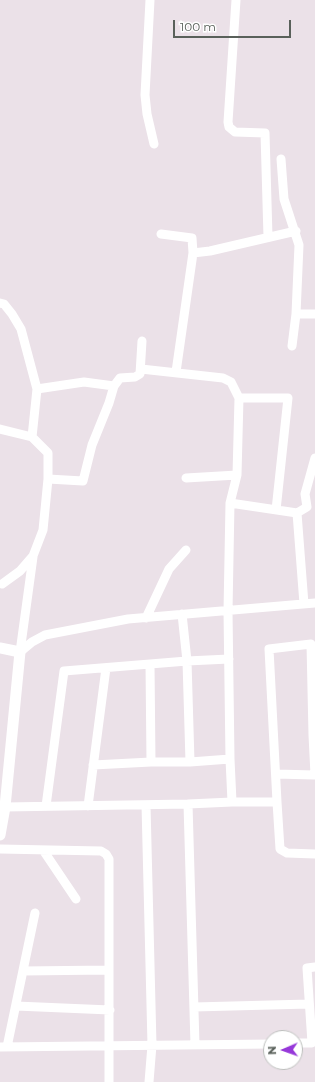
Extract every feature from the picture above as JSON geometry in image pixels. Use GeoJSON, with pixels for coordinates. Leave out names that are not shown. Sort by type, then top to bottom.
{"type":"FeatureCollection","features":[{"type":"Feature","properties":{"kind":"street"},"geometry":{"type":"LineString","coordinates":[[150,0],[145,95],[147,114],[154,144]]}},
{"type":"Feature","properties":{"kind":"street"},"geometry":{"type":"LineString","coordinates":[[236,0],[228,122],[229,128],[235,132],[265,133],[268,237]]}},
{"type":"Feature","properties":{"kind":"street"},"geometry":{"type":"LineString","coordinates":[[281,159],[284,199],[296,231],[299,245],[296,314],[292,346]]}},
{"type":"Feature","properties":{"kind":"street"},"geometry":{"type":"LineString","coordinates":[[193,253],[210,251],[296,231]]}},
{"type":"Feature","properties":{"kind":"street"},"geometry":{"type":"LineString","coordinates":[[161,234],[192,238],[193,253],[176,372]]}},
{"type":"Feature","properties":{"kind":"street"},"geometry":{"type":"LineString","coordinates":[[0,303],[4,304],[21,329],[37,389],[32,437]]}},
{"type":"Feature","properties":{"kind":"street"},"geometry":{"type":"LineString","coordinates":[[296,314],[315,314]]}},
{"type":"Feature","properties":{"kind":"street"},"geometry":{"type":"LineString","coordinates":[[48,479],[83,481],[92,445],[109,403],[114,386],[120,378],[137,376],[141,369],[142,341]]}},
{"type":"Feature","properties":{"kind":"street"},"geometry":{"type":"LineString","coordinates":[[141,369],[223,378],[231,382],[239,398],[237,475],[230,503],[228,611],[232,802]]}},
{"type":"Feature","properties":{"kind":"street"},"geometry":{"type":"LineString","coordinates":[[37,389],[84,382],[114,386]]}},
{"type":"Feature","properties":{"kind":"street"},"geometry":{"type":"LineString","coordinates":[[239,398],[288,398],[276,510]]}},
{"type":"Feature","properties":{"kind":"street"},"geometry":{"type":"LineString","coordinates":[[0,429],[32,437],[48,453],[48,479],[43,530],[33,556],[20,652],[5,807],[0,835]]}},
{"type":"Feature","properties":{"kind":"street"},"geometry":{"type":"LineString","coordinates":[[230,503],[297,513],[307,507],[305,494],[315,458]]}},
{"type":"Feature","properties":{"kind":"street"},"geometry":{"type":"LineString","coordinates":[[186,478],[237,475]]}},
{"type":"Feature","properties":{"kind":"street"},"geometry":{"type":"LineString","coordinates":[[297,513],[304,604]]}},
{"type":"Feature","properties":{"kind":"street"},"geometry":{"type":"LineString","coordinates":[[146,618],[169,569],[186,550]]}},
{"type":"Feature","properties":{"kind":"street"},"geometry":{"type":"LineString","coordinates":[[2,584],[20,571],[33,556]]}},
{"type":"Feature","properties":{"kind":"street"},"geometry":{"type":"LineString","coordinates":[[20,652],[32,642],[45,635],[128,619],[315,603]]}},
{"type":"Feature","properties":{"kind":"street"},"geometry":{"type":"LineString","coordinates":[[182,614],[187,661],[190,762]]}},
{"type":"Feature","properties":{"kind":"street"},"geometry":{"type":"LineString","coordinates":[[276,774],[315,775],[311,644],[269,649],[280,849],[287,854],[315,854]]}},
{"type":"Feature","properties":{"kind":"street"},"geometry":{"type":"LineString","coordinates":[[0,648],[20,652]]}},
{"type":"Feature","properties":{"kind":"street"},"geometry":{"type":"LineString","coordinates":[[46,806],[64,671],[229,659]]}},
{"type":"Feature","properties":{"kind":"street"},"geometry":{"type":"LineString","coordinates":[[150,664],[151,762]]}},
{"type":"Feature","properties":{"kind":"street"},"geometry":{"type":"LineString","coordinates":[[88,806],[106,668]]}},
{"type":"Feature","properties":{"kind":"street"},"geometry":{"type":"LineString","coordinates":[[93,765],[151,762],[190,762],[230,759]]}},
{"type":"Feature","properties":{"kind":"street"},"geometry":{"type":"LineString","coordinates":[[5,807],[277,802]]}},
{"type":"Feature","properties":{"kind":"street"},"geometry":{"type":"LineString","coordinates":[[188,804],[195,1045]]}},
{"type":"Feature","properties":{"kind":"street"},"geometry":{"type":"LineString","coordinates":[[146,805],[152,1045],[149,1082]]}},
{"type":"Feature","properties":{"kind":"street"},"geometry":{"type":"LineString","coordinates":[[0,849],[101,851],[106,854],[110,871],[109,1082]]}},
{"type":"Feature","properties":{"kind":"street"},"geometry":{"type":"LineString","coordinates":[[42,850],[76,899]]}},
{"type":"Feature","properties":{"kind":"street"},"geometry":{"type":"LineString","coordinates":[[35,913],[16,1006],[4,1047],[263,1044]]}},
{"type":"Feature","properties":{"kind":"street"},"geometry":{"type":"LineString","coordinates":[[313,1043],[307,968],[315,967]]}},
{"type":"Feature","properties":{"kind":"street"},"geometry":{"type":"LineString","coordinates":[[23,972],[110,970]]}},
{"type":"Feature","properties":{"kind":"street"},"geometry":{"type":"LineString","coordinates":[[194,1007],[309,1004]]}},
{"type":"Feature","properties":{"kind":"street"},"geometry":{"type":"LineString","coordinates":[[16,1006],[110,1010]]}}]}
